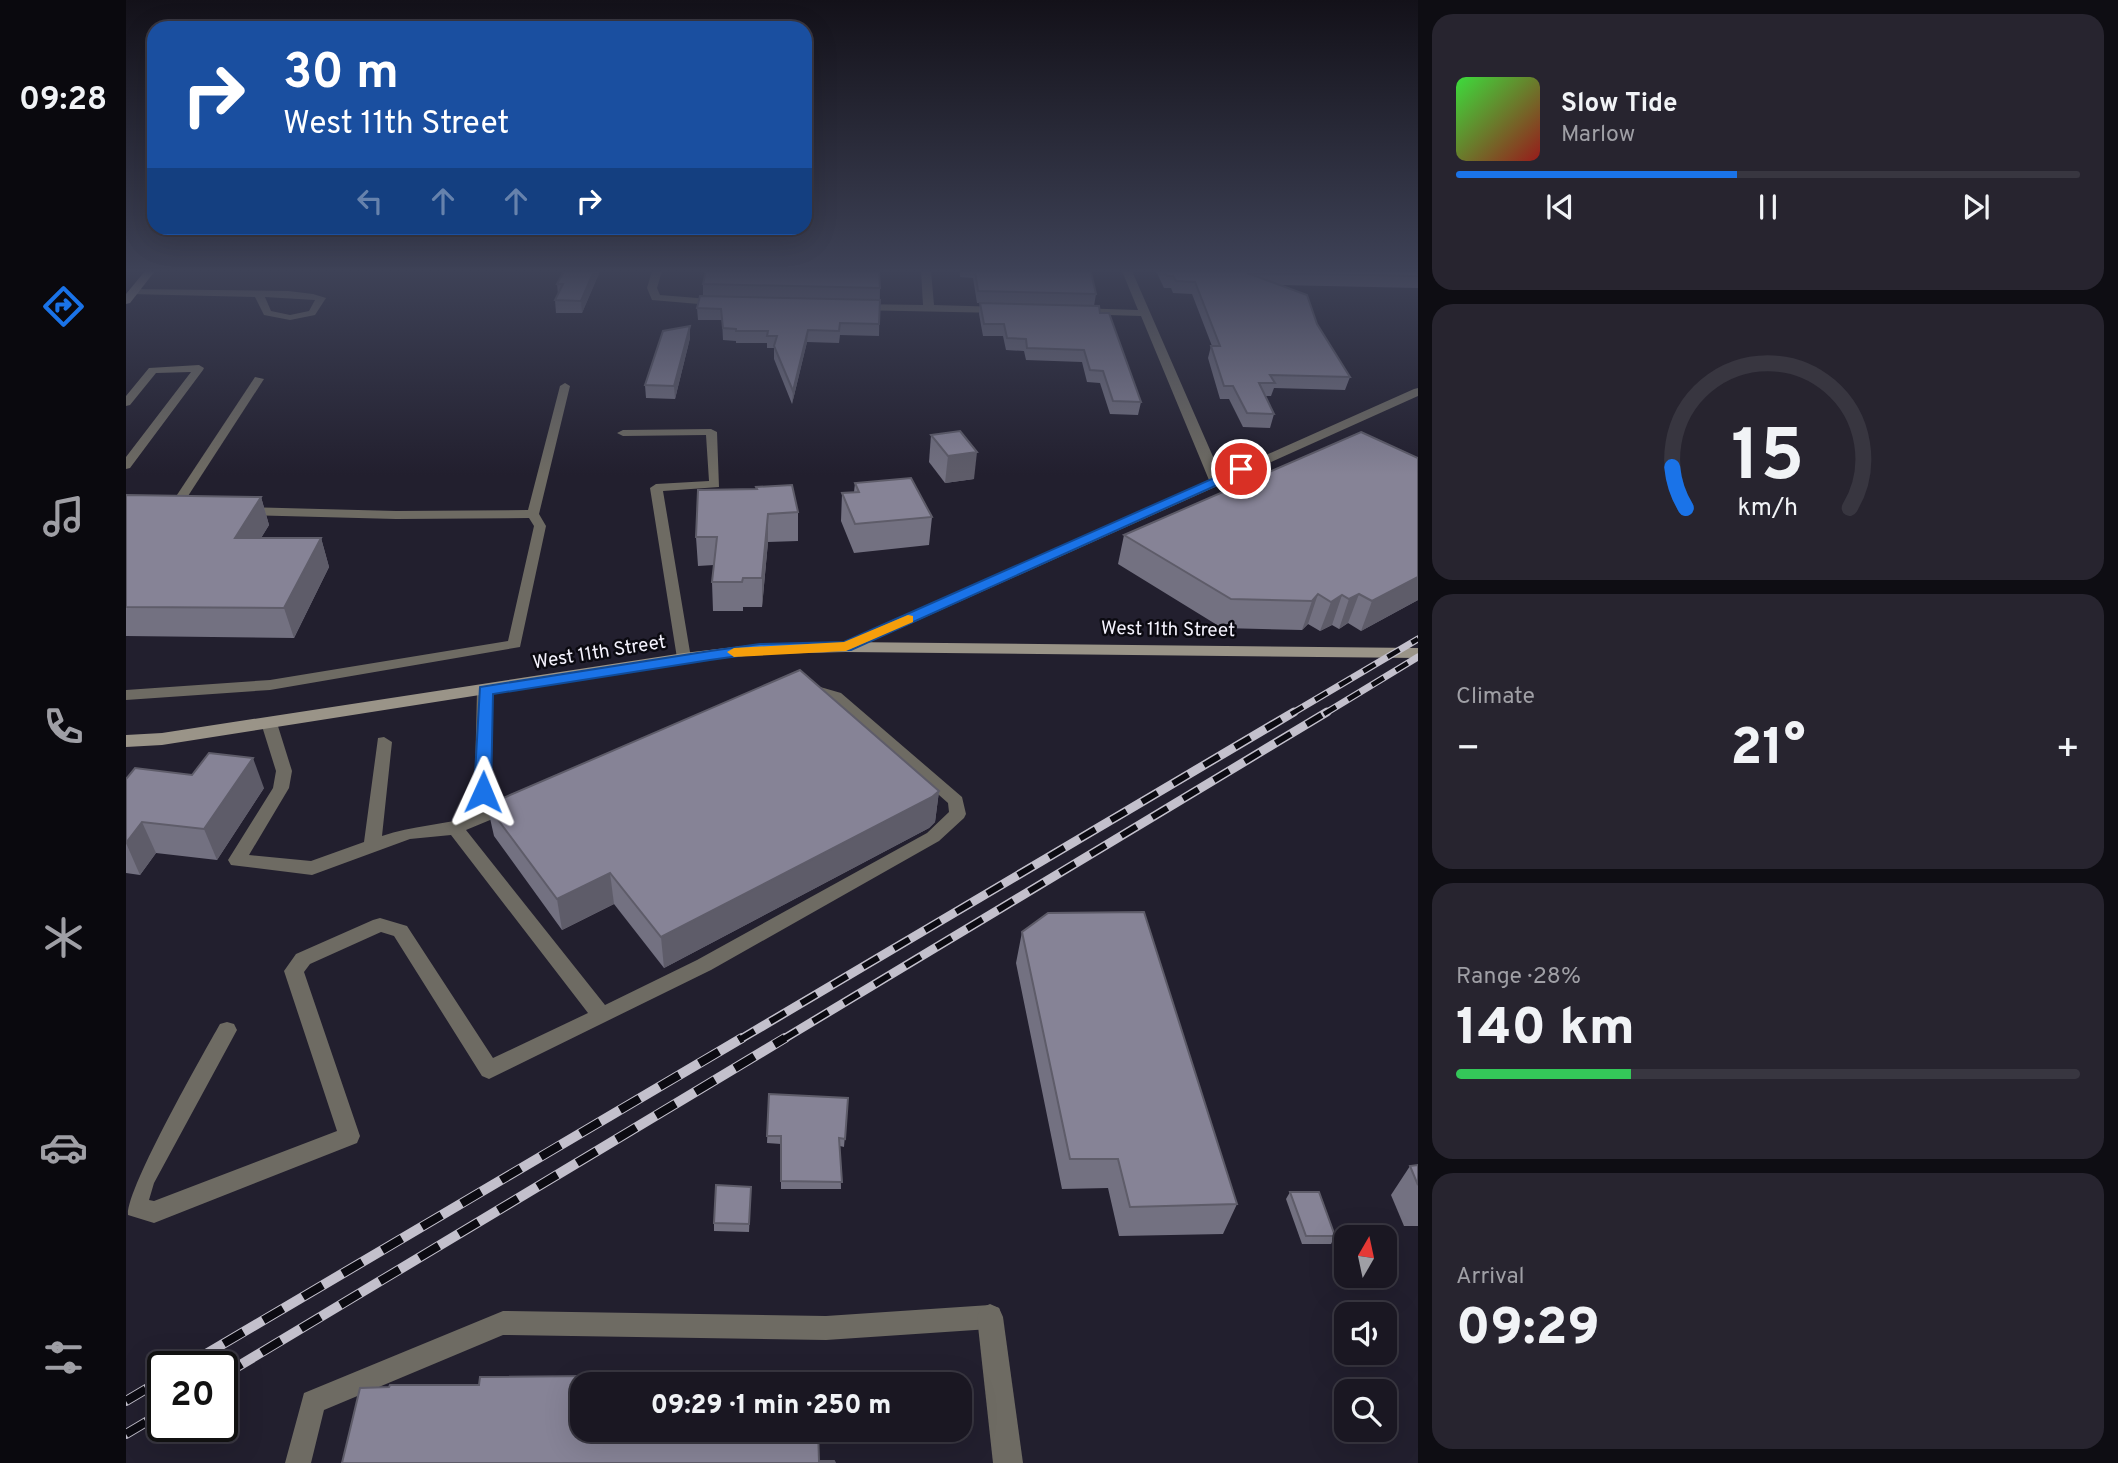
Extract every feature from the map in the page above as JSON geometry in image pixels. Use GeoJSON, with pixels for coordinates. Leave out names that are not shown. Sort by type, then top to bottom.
{"type":"FeatureCollection","features":[{"type":"Feature","properties":{"kind":"street"},"geometry":{"type":"LineString","coordinates":[[1157,339],[1216,480]]}},
{"type":"Feature","properties":{"kind":"street"},"geometry":{"type":"LineString","coordinates":[[846,647],[1418,392]]}},
{"type":"Feature","properties":{"kind":"street","name":"West 11th Street"},"geometry":{"type":"LineString","coordinates":[[126,741],[162,739],[684,658],[760,649],[846,647],[1418,653]]}},
{"type":"Feature","properties":{"kind":"street"},"geometry":{"type":"LineString","coordinates":[[990,1317],[1008,1463]]}},
{"type":"Feature","properties":{"kind":"lane"},"geometry":{"type":"LineString","coordinates":[[126,403],[153,370],[200,368],[126,465]]}},
{"type":"Feature","properties":{"kind":"lane"},"geometry":{"type":"LineString","coordinates":[[187,510],[167,510],[259,379]]}},
{"type":"Feature","properties":{"kind":"lane"},"geometry":{"type":"LineString","coordinates":[[126,695],[270,685],[515,644],[540,526],[533,514],[565,386]]}},
{"type":"Feature","properties":{"kind":"lane"},"geometry":{"type":"LineString","coordinates":[[623,433],[711,432],[715,484],[656,488],[684,658]]}},
{"type":"Feature","properties":{"kind":"lane"},"geometry":{"type":"LineString","coordinates":[[228,511],[396,515],[533,514]]}},
{"type":"Feature","properties":{"kind":"lane"},"geometry":{"type":"LineString","coordinates":[[227,1030],[144,1180],[136,1207],[154,1212],[349,1136],[294,971],[303,959],[380,925],[400,931],[489,1070],[704,965],[933,837],[958,814],[956,801],[836,696],[799,687],[790,688]]}},
{"type":"Feature","properties":{"kind":"lane"},"geometry":{"type":"LineString","coordinates":[[482,818],[485,691]]}},
{"type":"Feature","properties":{"kind":"lane"},"geometry":{"type":"LineString","coordinates":[[269,723],[284,771],[281,788],[237,860],[312,868],[408,833],[455,828],[520,801]]}},
{"type":"Feature","properties":{"kind":"lane"},"geometry":{"type":"LineString","coordinates":[[372,846],[384,742]]}},
{"type":"Feature","properties":{"kind":"lane"},"geometry":{"type":"LineString","coordinates":[[455,828],[601,1016]]}},
{"type":"Feature","properties":{"kind":"lane"},"geometry":{"type":"LineString","coordinates":[[298,1463],[313,1402],[503,1323],[826,1328],[990,1317]]}},
{"type":"Feature","properties":{"kind":"building"},"geometry":{"type":"Polygon","coordinates":[[[660,339],[686,339],[674,386],[645,385],[660,339]]]}},
{"type":"Feature","properties":{"kind":"building"},"geometry":{"type":"Polygon","coordinates":[[[776,339],[806,339],[793,391],[774,346],[776,339]]]}},
{"type":"Feature","properties":{"kind":"building"},"geometry":{"type":"Polygon","coordinates":[[[1026,339],[1118,339],[1141,402],[1113,401],[1103,371],[1090,370],[1084,350],[1027,348],[1026,339]]]}},
{"type":"Feature","properties":{"kind":"building"},"geometry":{"type":"Polygon","coordinates":[[[1217,339],[1327,339],[1350,377],[1270,375],[1275,383],[1259,383],[1274,414],[1247,413],[1233,386],[1224,386],[1211,346],[1220,346],[1217,339]]]}},
{"type":"Feature","properties":{"kind":"building"},"geometry":{"type":"Polygon","coordinates":[[[960,431],[977,452],[948,456],[931,435],[960,431]]]}},
{"type":"Feature","properties":{"kind":"building"},"geometry":{"type":"Polygon","coordinates":[[[1361,432],[1418,458],[1418,577],[1372,601],[1359,594],[1349,599],[1342,595],[1331,602],[1318,594],[1312,601],[1231,599],[1124,535],[1361,432]]]}},
{"type":"Feature","properties":{"kind":"building"},"geometry":{"type":"Polygon","coordinates":[[[911,478],[932,517],[855,524],[842,493],[859,492],[855,483],[911,478]]]}},
{"type":"Feature","properties":{"kind":"building"},"geometry":{"type":"Polygon","coordinates":[[[792,485],[798,512],[768,514],[762,578],[743,578],[742,582],[712,582],[717,537],[696,537],[698,490],[757,489],[756,487],[792,485]]]}},
{"type":"Feature","properties":{"kind":"building"},"geometry":{"type":"Polygon","coordinates":[[[126,495],[261,497],[235,538],[321,538],[284,608],[126,607],[126,495]]]}},
{"type":"Feature","properties":{"kind":"building"},"geometry":{"type":"Polygon","coordinates":[[[800,670],[939,791],[661,937],[610,873],[557,899],[487,805],[800,670]]]}},
{"type":"Feature","properties":{"kind":"building"},"geometry":{"type":"Polygon","coordinates":[[[209,753],[253,758],[204,829],[142,822],[126,843],[126,779],[135,768],[192,775],[209,753]]]}},
{"type":"Feature","properties":{"kind":"building"},"geometry":{"type":"Polygon","coordinates":[[[1144,912],[1237,1204],[1130,1207],[1118,1159],[1070,1159],[1022,932],[1048,913],[1144,912]]]}},
{"type":"Feature","properties":{"kind":"building"},"geometry":{"type":"Polygon","coordinates":[[[769,1094],[848,1098],[845,1139],[839,1138],[842,1182],[781,1181],[781,1136],[767,1136],[769,1094]]]}},
{"type":"Feature","properties":{"kind":"building"},"geometry":{"type":"Polygon","coordinates":[[[1418,1165],[1418,1185],[1410,1166],[1418,1165]]]}},
{"type":"Feature","properties":{"kind":"building"},"geometry":{"type":"Polygon","coordinates":[[[716,1185],[751,1187],[749,1224],[714,1223],[716,1185]]]}},
{"type":"Feature","properties":{"kind":"building"},"geometry":{"type":"Polygon","coordinates":[[[1290,1192],[1319,1192],[1334,1233],[1334,1236],[1306,1236],[1290,1192]]]}},
{"type":"Feature","properties":{"kind":"building"},"geometry":{"type":"Polygon","coordinates":[[[570,1376],[570,1442],[818,1442],[819,1461],[835,1463],[342,1463],[360,1388],[390,1385],[479,1385],[480,1377],[570,1376]]]}},
{"type":"Feature","properties":{"kind":"railway"},"geometry":{"type":"LineString","coordinates":[[1291,714],[1418,639]]}},
{"type":"Feature","properties":{"kind":"railway"},"geometry":{"type":"LineString","coordinates":[[1324,714],[1418,657]]}},
{"type":"Feature","properties":{"kind":"railway"},"geometry":{"type":"LineString","coordinates":[[739,1040],[1294,712]]}},
{"type":"Feature","properties":{"kind":"railway"},"geometry":{"type":"LineString","coordinates":[[782,1040],[1327,712]]}},
{"type":"Feature","properties":{"kind":"railway"},"geometry":{"type":"LineString","coordinates":[[211,1351],[742,1038]]}},
{"type":"Feature","properties":{"kind":"railway"},"geometry":{"type":"LineString","coordinates":[[238,1366],[785,1038]]}},
{"type":"Feature","properties":{"kind":"railway"},"geometry":{"type":"LineString","coordinates":[[126,1401],[147,1389]]}},
{"type":"Feature","properties":{"kind":"railway"},"geometry":{"type":"LineString","coordinates":[[126,1434],[147,1422]]}},
{"type":"Feature","properties":{"kind":"slow traffic"},"geometry":{"type":"LineString","coordinates":[[734,652],[846,647],[908,619]]}},
{"type":"Feature","properties":{"kind":"route"},"geometry":{"type":"LineString","coordinates":[[483,792],[485,691],[684,658],[760,649],[846,647],[1241,469]]}}]}
